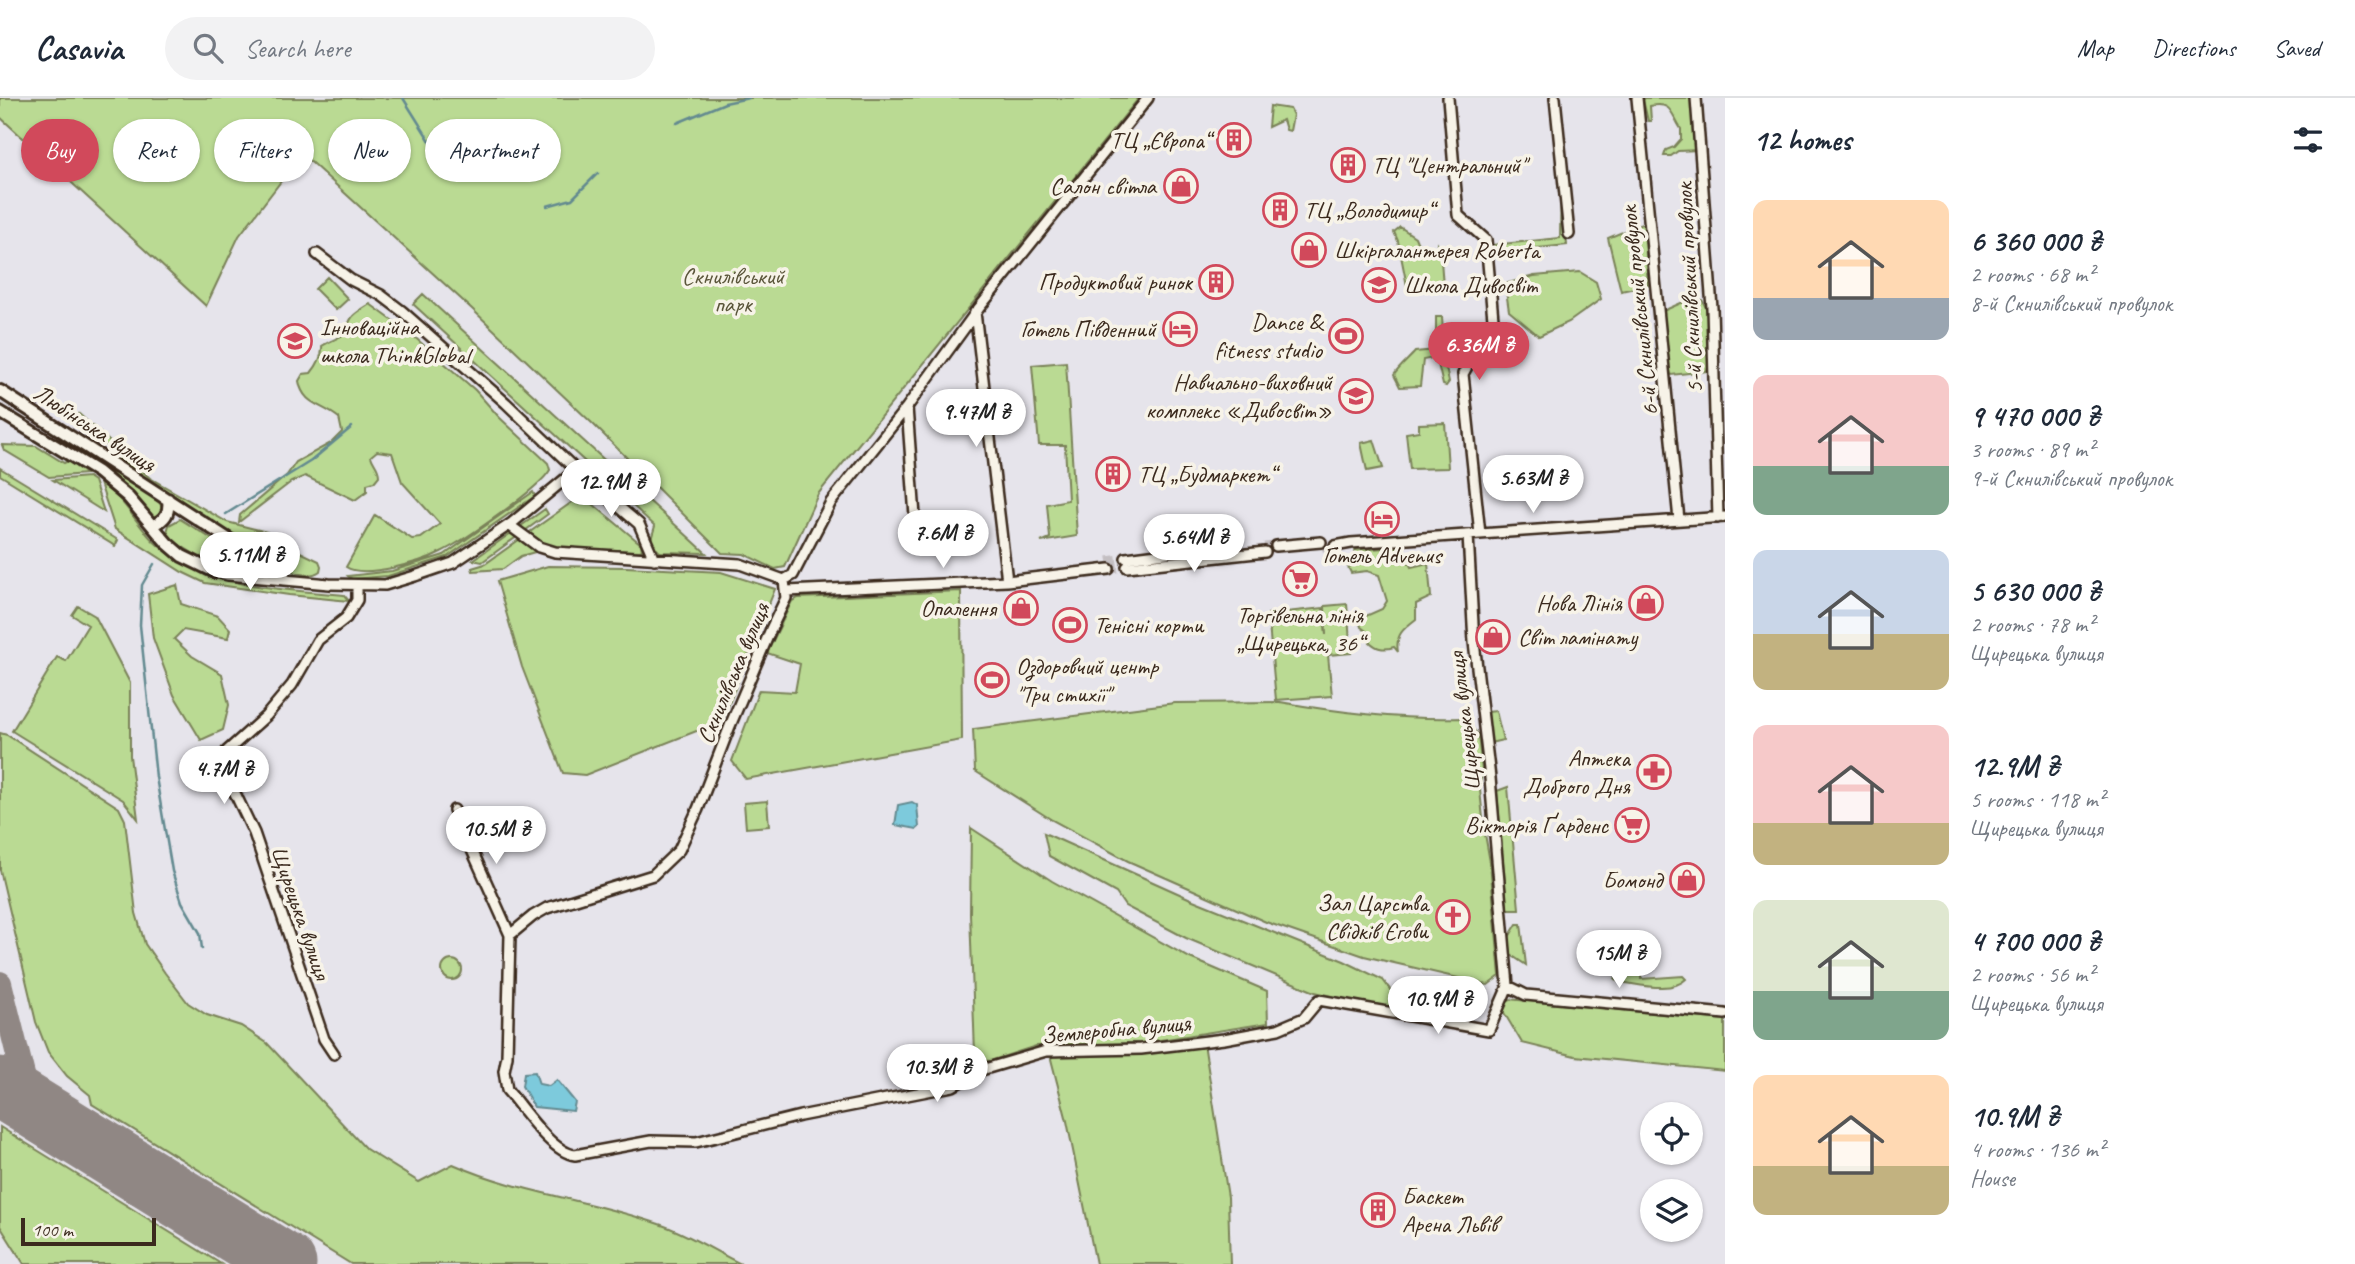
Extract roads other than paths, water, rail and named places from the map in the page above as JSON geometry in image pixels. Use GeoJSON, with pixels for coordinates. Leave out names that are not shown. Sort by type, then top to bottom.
{"type":"FeatureCollection","features":[{"type":"Feature","properties":{"kind":"street","name":"Скнилівська вулиця"},"geometry":{"type":"LineString","coordinates":[[510,935],[547,908],[653,875],[679,850],[787,591],[784,580],[793,575],[831,502],[906,407],[975,312],[1148,98]]}},
{"type":"Feature","properties":{"kind":"street"},"geometry":{"type":"LineString","coordinates":[[1448,98],[1458,215],[1486,240],[1493,319],[1463,374],[1480,534]]}},
{"type":"Feature","properties":{"kind":"street"},"geometry":{"type":"LineString","coordinates":[[1555,98],[1569,234]]}},
{"type":"Feature","properties":{"kind":"street","name":"6-й Скнилівський провулок"},"geometry":{"type":"LineString","coordinates":[[1637,98],[1679,520]]}},
{"type":"Feature","properties":{"kind":"street","name":"5-й Скнилівський провулок"},"geometry":{"type":"LineString","coordinates":[[1696,98],[1712,308],[1722,517]]}},
{"type":"Feature","properties":{"kind":"street"},"geometry":{"type":"LineString","coordinates":[[317,254],[351,281],[381,295],[506,403],[576,470],[639,524],[654,559]]}},
{"type":"Feature","properties":{"kind":"street"},"geometry":{"type":"LineString","coordinates":[[975,312],[1006,581]]}},
{"type":"Feature","properties":{"kind":"street","name":"Любінська вулиця"},"geometry":{"type":"LineString","coordinates":[[0,391],[290,580]]}},
{"type":"Feature","properties":{"kind":"street"},"geometry":{"type":"LineString","coordinates":[[906,407],[916,530]]}},
{"type":"Feature","properties":{"kind":"street","name":"Любінська вулиця"},"geometry":{"type":"LineString","coordinates":[[0,412],[98,472],[128,498],[182,556],[215,572],[290,580]]}},
{"type":"Feature","properties":{"kind":"street"},"geometry":{"type":"LineString","coordinates":[[290,580],[385,585],[453,563],[510,524],[576,470]]}},
{"type":"Feature","properties":{"kind":"street","name":"Любінська вулиця"},"geometry":{"type":"LineString","coordinates":[[153,526],[167,516],[168,499]]}},
{"type":"Feature","properties":{"kind":"street"},"geometry":{"type":"LineString","coordinates":[[1338,543],[1722,517]]}},
{"type":"Feature","properties":{"kind":"street"},"geometry":{"type":"LineString","coordinates":[[510,524],[539,547],[555,552],[740,564],[784,580]]}},
{"type":"Feature","properties":{"kind":"street","name":"Щирецька вулиця"},"geometry":{"type":"LineString","coordinates":[[1468,535],[1474,642],[1490,778],[1508,986]]}},
{"type":"Feature","properties":{"kind":"street"},"geometry":{"type":"LineString","coordinates":[[215,572],[229,560],[233,542]]}},
{"type":"Feature","properties":{"kind":"street"},"geometry":{"type":"LineString","coordinates":[[1276,548],[1322,544]]}},
{"type":"Feature","properties":{"kind":"street"},"geometry":{"type":"LineString","coordinates":[[1126,562],[1262,550]]}},
{"type":"Feature","properties":{"kind":"street"},"geometry":{"type":"LineString","coordinates":[[787,591],[1006,581],[1106,566]]}},
{"type":"Feature","properties":{"kind":"street","name":"Щирецька вулиця"},"geometry":{"type":"LineString","coordinates":[[334,1054],[324,1039],[254,833],[222,766],[227,751],[266,716],[292,685],[318,640],[346,618],[357,600],[357,585]]}},
{"type":"Feature","properties":{"kind":"street"},"geometry":{"type":"LineString","coordinates":[[454,810],[510,935]]}},
{"type":"Feature","properties":{"kind":"street","name":"Землеробна вулиця"},"geometry":{"type":"LineString","coordinates":[[510,935],[504,1083],[507,1090],[555,1145],[565,1153],[575,1155],[651,1141],[696,1142],[800,1116],[953,1086],[978,1072],[1046,1051],[1141,1049],[1278,1029],[1304,1018],[1320,1000],[1489,1030],[1508,986]]}},
{"type":"Feature","properties":{"kind":"street"},"geometry":{"type":"LineString","coordinates":[[1508,986],[1526,995],[1725,1014]]}},
{"type":"Feature","properties":{"kind":"water"},"geometry":{"type":"Polygon","coordinates":[[[912,802],[917,805],[919,827],[917,829],[895,825],[898,805],[912,802]]]}},
{"type":"Feature","properties":{"kind":"water"},"geometry":{"type":"Polygon","coordinates":[[[535,1072],[539,1084],[549,1086],[557,1080],[575,1102],[573,1111],[534,1107],[522,1086],[524,1073],[535,1072]]]}},
{"type":"Feature","properties":{"kind":"waterway"},"geometry":{"type":"LineString","coordinates":[[403,98],[425,133]]}},
{"type":"Feature","properties":{"kind":"waterway"},"geometry":{"type":"LineString","coordinates":[[677,123],[725,103],[749,98]]}},
{"type":"Feature","properties":{"kind":"waterway"},"geometry":{"type":"LineString","coordinates":[[547,206],[572,199],[598,173]]}},
{"type":"Feature","properties":{"kind":"waterway"},"geometry":{"type":"LineString","coordinates":[[226,514],[311,461],[352,427]]}},
{"type":"Feature","properties":{"kind":"waterway"},"geometry":{"type":"LineString","coordinates":[[154,564],[142,585],[140,625],[156,777],[172,871],[182,902],[200,933],[202,949]]}},
{"type":"Feature","properties":{"kind":"tunnel"},"geometry":{"type":"LineString","coordinates":[[1264,547],[1276,546]]}},
{"type":"Feature","properties":{"kind":"tunnel"},"geometry":{"type":"LineString","coordinates":[[1322,547],[1335,546]]}},
{"type":"Feature","properties":{"kind":"tunnel"},"geometry":{"type":"LineString","coordinates":[[1108,561],[1126,558]]}},
{"type":"Feature","properties":{"kind":"tunnel"},"geometry":{"type":"LineString","coordinates":[[1109,569],[1127,567]]}},
{"type":"Feature","properties":{"kind":"place","name":"ТЦ „Європа“"},"geometry":{"type":"Point","coordinates":[1234,140]}},
{"type":"Feature","properties":{"kind":"place","name":"ТЦ \"Центральний\""},"geometry":{"type":"Point","coordinates":[1348,165]}},
{"type":"Feature","properties":{"kind":"place","name":"Салон світла"},"geometry":{"type":"Point","coordinates":[1181,186]}},
{"type":"Feature","properties":{"kind":"place","name":"ТЦ „Володимир“"},"geometry":{"type":"Point","coordinates":[1280,210]}},
{"type":"Feature","properties":{"kind":"place","name":"Шкіргалантерея Roberta"},"geometry":{"type":"Point","coordinates":[1309,250]}},
{"type":"Feature","properties":{"kind":"place","name":"Продуктовий ринок"},"geometry":{"type":"Point","coordinates":[1216,282]}},
{"type":"Feature","properties":{"kind":"place","name":"Школа Дивосвіт"},"geometry":{"type":"Point","coordinates":[1379,285]}},
{"type":"Feature","properties":{"kind":"place","name":"Готель Південний"},"geometry":{"type":"Point","coordinates":[1180,329]}},
{"type":"Feature","properties":{"kind":"place","name":"Dance & fitness studio"},"geometry":{"type":"Point","coordinates":[1346,336]}},
{"type":"Feature","properties":{"kind":"place","name":"Інноваційна школа ThinkGlobal"},"geometry":{"type":"Point","coordinates":[295,341]}},
{"type":"Feature","properties":{"kind":"place","name":"Навчально-виховний комплекс «Дивосвіт»"},"geometry":{"type":"Point","coordinates":[1356,396]}},
{"type":"Feature","properties":{"kind":"place","name":"ТЦ „Будмаркет“"},"geometry":{"type":"Point","coordinates":[1113,474]}},
{"type":"Feature","properties":{"kind":"place","name":"Готель Advenus"},"geometry":{"type":"Point","coordinates":[1382,519]}},
{"type":"Feature","properties":{"kind":"place","name":"Торгівельна лінія „Щирецька, 36“"},"geometry":{"type":"Point","coordinates":[1300,579]}},
{"type":"Feature","properties":{"kind":"place","name":"Нова Лінія"},"geometry":{"type":"Point","coordinates":[1646,603]}},
{"type":"Feature","properties":{"kind":"place","name":"Опалення"},"geometry":{"type":"Point","coordinates":[1021,608]}},
{"type":"Feature","properties":{"kind":"place","name":"Тенісні корти"},"geometry":{"type":"Point","coordinates":[1070,625]}},
{"type":"Feature","properties":{"kind":"place","name":"Світ ламінату"},"geometry":{"type":"Point","coordinates":[1493,637]}},
{"type":"Feature","properties":{"kind":"place","name":"Оздоровчий центр \"Три стихії\""},"geometry":{"type":"Point","coordinates":[992,680]}},
{"type":"Feature","properties":{"kind":"place","name":"Аптека Доброго Дня"},"geometry":{"type":"Point","coordinates":[1654,772]}},
{"type":"Feature","properties":{"kind":"place","name":"Вікторія Ґарденс"},"geometry":{"type":"Point","coordinates":[1632,825]}},
{"type":"Feature","properties":{"kind":"place","name":"Бомонд"},"geometry":{"type":"Point","coordinates":[1687,880]}},
{"type":"Feature","properties":{"kind":"place","name":"Зал Царства Свідків Єгови"},"geometry":{"type":"Point","coordinates":[1453,917]}},
{"type":"Feature","properties":{"kind":"place","name":"Баскет Арена Львів"},"geometry":{"type":"Point","coordinates":[1378,1210]}},
{"type":"Feature","properties":{"kind":"park label","name":"Скнилівський парк"},"geometry":{"type":"Point","coordinates":[733,290]}}]}
